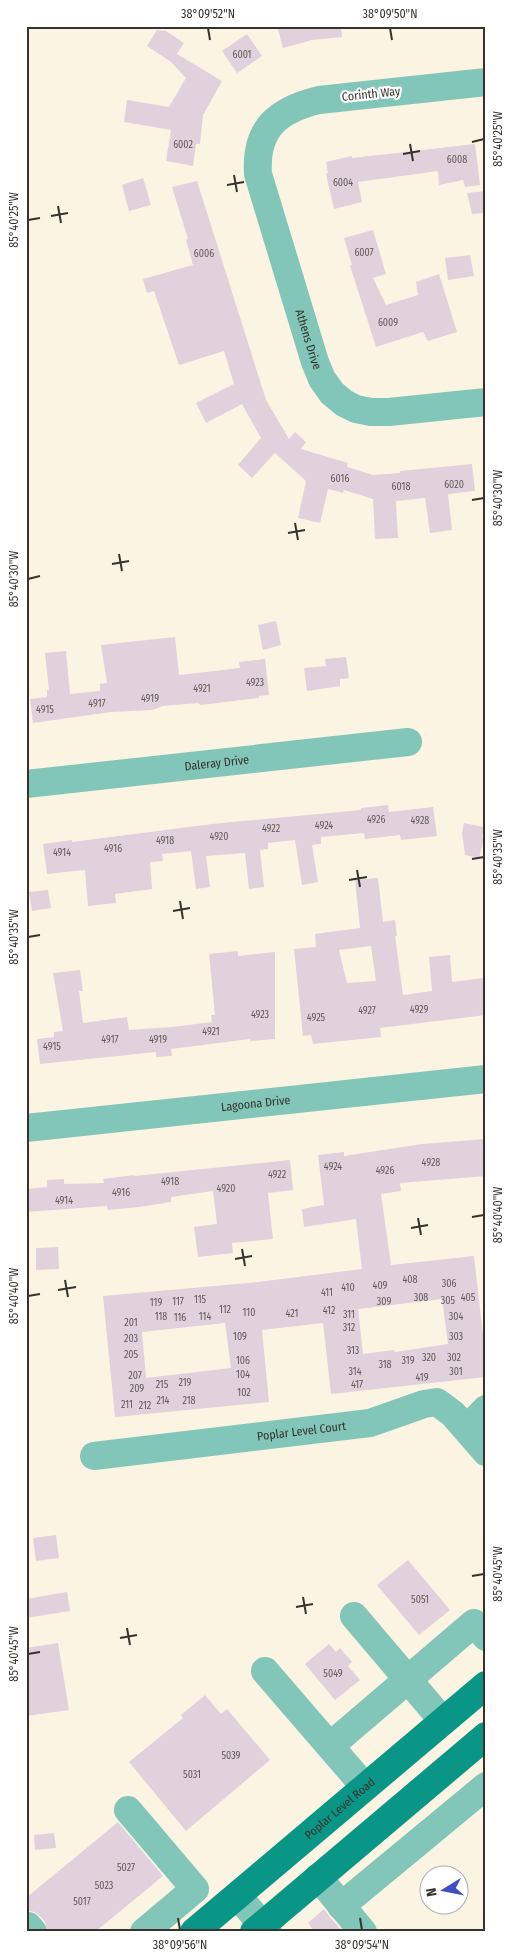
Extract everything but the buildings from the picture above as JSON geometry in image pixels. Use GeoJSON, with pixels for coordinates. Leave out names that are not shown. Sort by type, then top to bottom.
{"type":"FeatureCollection","features":[{"type":"Feature","properties":{"kind":"main road","name":"Poplar Level Road"},"geometry":{"type":"LineString","coordinates":[[194,1932],[486,1685]]}},
{"type":"Feature","properties":{"kind":"main road"},"geometry":{"type":"LineString","coordinates":[[261,1929],[318,1877],[486,1736]]}},
{"type":"Feature","properties":{"kind":"street","name":"Corinth Way"},"geometry":{"type":"LineString","coordinates":[[267,130],[278,116],[290,109],[319,100],[486,82]]}},
{"type":"Feature","properties":{"kind":"street","name":"Athens Drive"},"geometry":{"type":"LineString","coordinates":[[267,130],[257,160],[258,174],[315,362],[322,379],[332,392],[344,403],[356,409],[371,412],[389,412],[486,402]]}},
{"type":"Feature","properties":{"kind":"street","name":"Daleray Drive"},"geometry":{"type":"LineString","coordinates":[[26,784],[408,742]]}},
{"type":"Feature","properties":{"kind":"street","name":"Lagoona Drive"},"geometry":{"type":"LineString","coordinates":[[26,1128],[486,1079]]}},
{"type":"Feature","properties":{"kind":"street","name":"Poplar Level Court"},"geometry":{"type":"LineString","coordinates":[[94,1456],[370,1423],[424,1404],[437,1402],[454,1414],[486,1452]]}},
{"type":"Feature","properties":{"kind":"street"},"geometry":{"type":"LineString","coordinates":[[467,1429],[486,1409]]}},
{"type":"Feature","properties":{"kind":"street"},"geometry":{"type":"LineString","coordinates":[[354,1616],[443,1721]]}},
{"type":"Feature","properties":{"kind":"street"},"geometry":{"type":"LineString","coordinates":[[330,1746],[474,1623],[486,1637]]}},
{"type":"Feature","properties":{"kind":"street"},"geometry":{"type":"LineString","coordinates":[[265,1671],[365,1787]]}},
{"type":"Feature","properties":{"kind":"street"},"geometry":{"type":"LineString","coordinates":[[341,1906],[486,1786]]}},
{"type":"Feature","properties":{"kind":"street"},"geometry":{"type":"LineString","coordinates":[[128,1810],[196,1889],[144,1932]]}},
{"type":"Feature","properties":{"kind":"street"},"geometry":{"type":"LineString","coordinates":[[318,1877],[363,1932]]}},
{"type":"Feature","properties":{"kind":"street"},"geometry":{"type":"LineString","coordinates":[[238,1896],[261,1929]]}},
{"type":"Feature","properties":{"kind":"street"},"geometry":{"type":"LineString","coordinates":[[170,1910],[189,1932]]}},
{"type":"Feature","properties":{"kind":"street"},"geometry":{"type":"LineString","coordinates":[[26,1926],[33,1932]]}}]}
